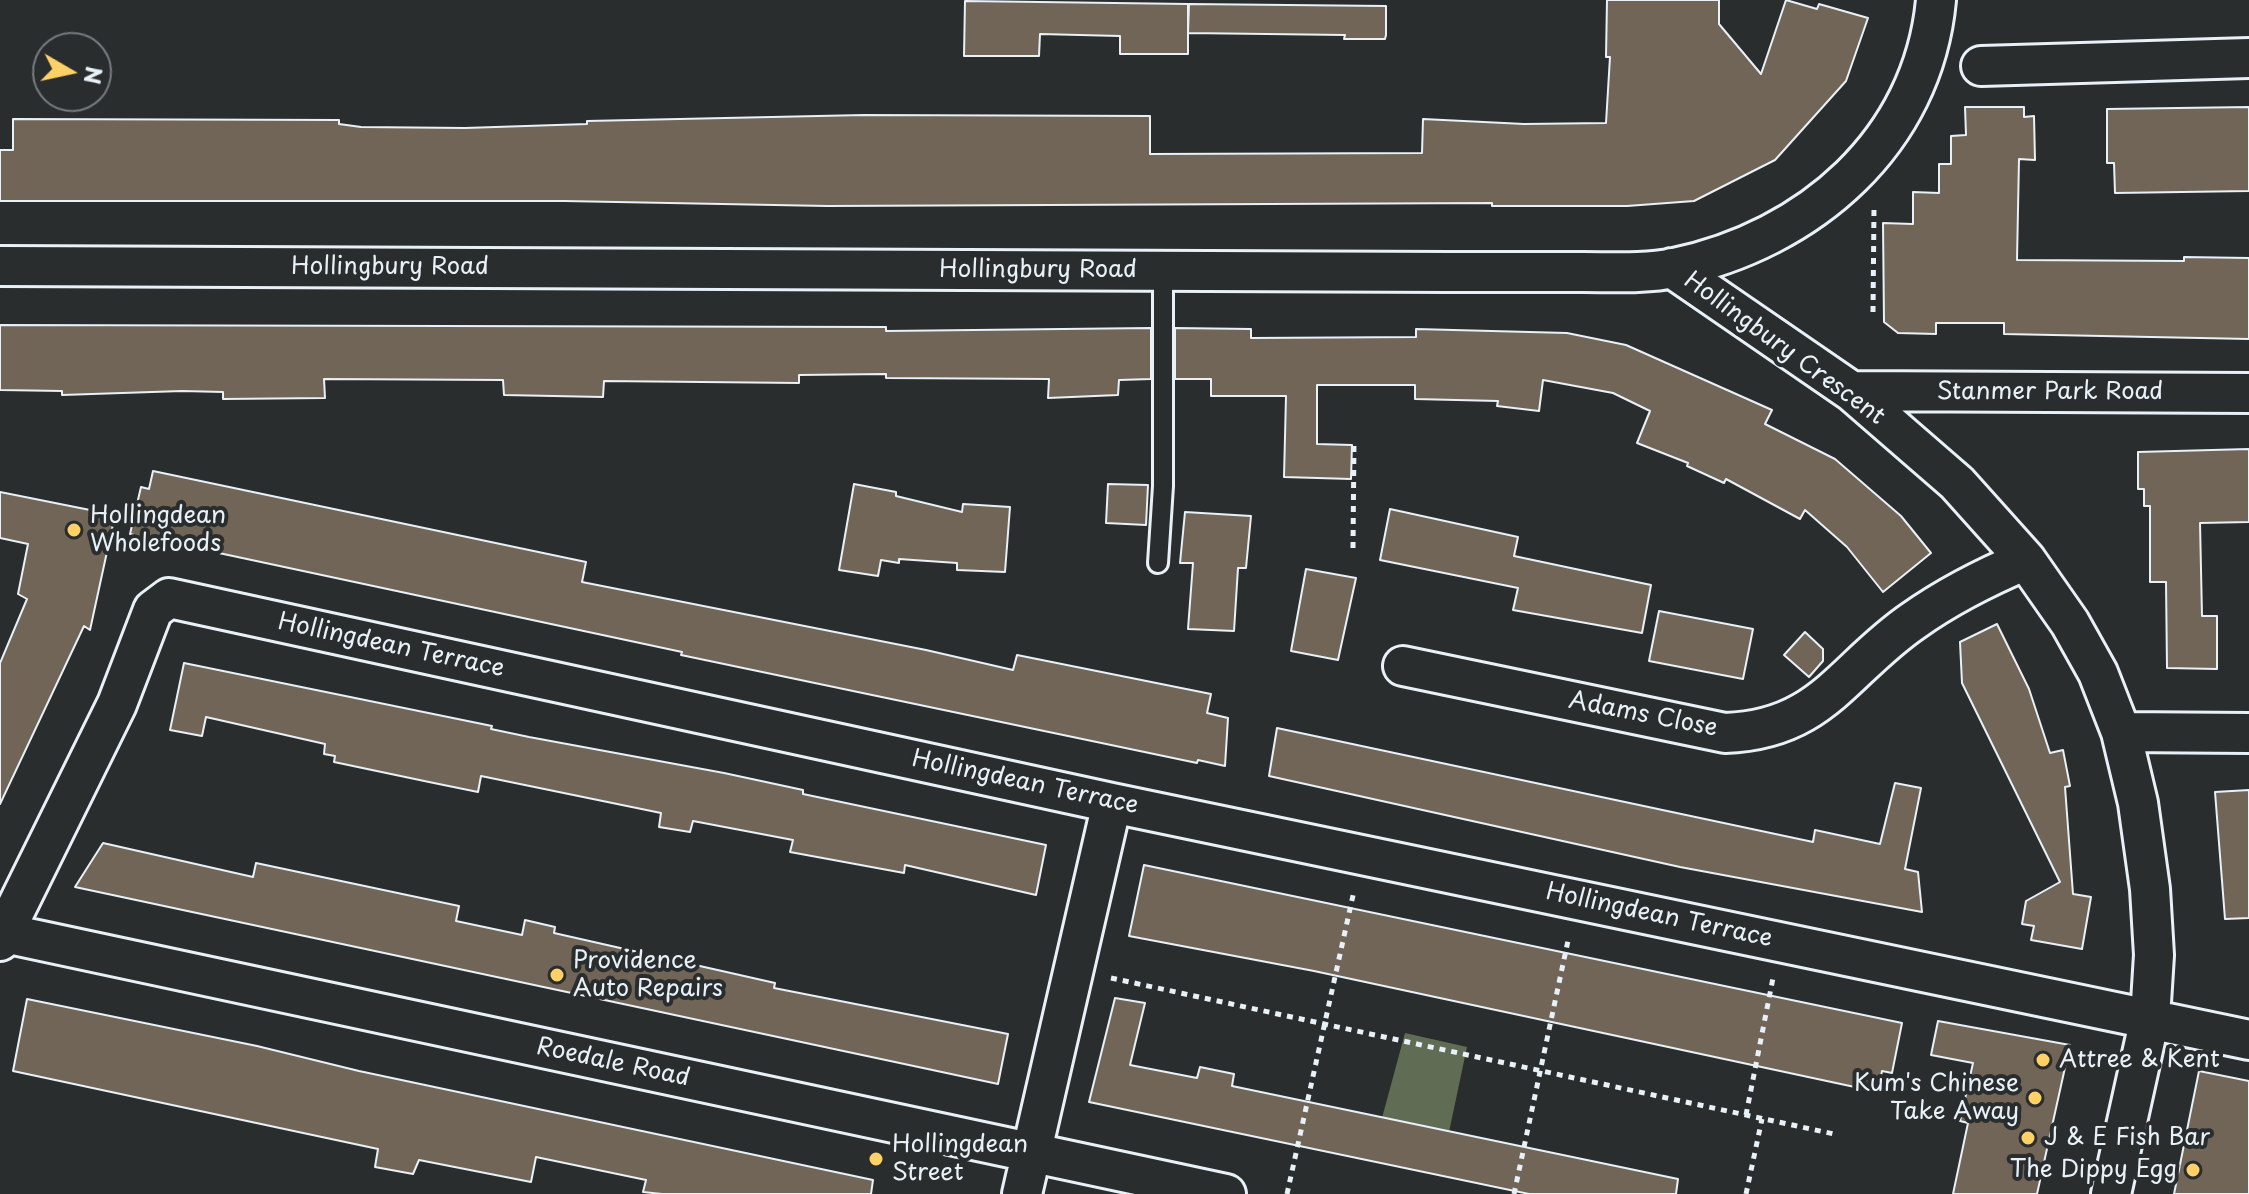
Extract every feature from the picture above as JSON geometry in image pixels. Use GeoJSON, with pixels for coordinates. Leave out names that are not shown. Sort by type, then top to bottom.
{"type":"FeatureCollection","features":[{"type":"Feature","properties":{"kind":"street","name":"Hollingbury Road"},"geometry":{"type":"LineString","coordinates":[[0,266],[1611,272],[1672,268],[1735,250],[1777,232],[1826,201],[1875,151],[1895,122],[1927,53],[1936,0]]}},
{"type":"Feature","properties":{"kind":"street"},"geometry":{"type":"LineString","coordinates":[[1981,66],[2249,58]]}},
{"type":"Feature","properties":{"kind":"street","name":"Hollingbury Crescent"},"geometry":{"type":"LineString","coordinates":[[1672,268],[1851,391],[1957,483],[2026,560],[2070,623],[2098,673],[2121,732],[2138,803],[2150,889],[2154,955],[2150,1018],[2111,1194]]}},
{"type":"Feature","properties":{"kind":"street","name":"Stanmer Park Road"},"geometry":{"type":"LineString","coordinates":[[1851,391],[2249,393]]}},
{"type":"Feature","properties":{"kind":"street","name":"Adams Close"},"geometry":{"type":"LineString","coordinates":[[1403,666],[1725,733],[1752,732],[1796,718],[1848,681],[1912,621],[1973,583],[2026,560]]}},
{"type":"Feature","properties":{"kind":"street","name":"Hollingdean Terrace"},"geometry":{"type":"LineString","coordinates":[[1,935],[117,704],[153,610],[169,598],[1112,803],[2249,1040]]}},
{"type":"Feature","properties":{"kind":"street"},"geometry":{"type":"LineString","coordinates":[[2121,732],[2249,733]]}},
{"type":"Feature","properties":{"kind":"street"},"geometry":{"type":"LineString","coordinates":[[1022,1194],[1112,803]]}},
{"type":"Feature","properties":{"kind":"street","name":"Roedale Road"},"geometry":{"type":"LineString","coordinates":[[1,935],[1226,1194]]}},
{"type":"Feature","properties":{"kind":"lane"},"geometry":{"type":"LineString","coordinates":[[1158,563],[1163,486],[1163,270]]}},
{"type":"Feature","properties":{"kind":"path"},"geometry":{"type":"LineString","coordinates":[[1873,312],[1875,151]]}},
{"type":"Feature","properties":{"kind":"path"},"geometry":{"type":"LineString","coordinates":[[1353,548],[1354,440]]}},
{"type":"Feature","properties":{"kind":"path"},"geometry":{"type":"LineString","coordinates":[[1287,1194],[1363,855]]}},
{"type":"Feature","properties":{"kind":"path"},"geometry":{"type":"LineString","coordinates":[[1514,1194],[1576,899]]}},
{"type":"Feature","properties":{"kind":"path"},"geometry":{"type":"LineString","coordinates":[[1746,1115],[1780,941]]}},
{"type":"Feature","properties":{"kind":"path"},"geometry":{"type":"LineString","coordinates":[[1073,969],[1834,1134]]}},
{"type":"Feature","properties":{"kind":"path"},"geometry":{"type":"LineString","coordinates":[[1746,1194],[1762,1119]]}},
{"type":"Feature","properties":{"kind":"green space"},"geometry":{"type":"Polygon","coordinates":[[[1405,1033],[1467,1047],[1449,1132],[1382,1118],[1405,1033]]]}},
{"type":"Feature","properties":{"kind":"building"},"geometry":{"type":"Polygon","coordinates":[[[1607,0],[1719,0],[1719,24],[1761,74],[1786,0],[1817,9],[1819,4],[1868,18],[1846,81],[1775,160],[1694,201],[1627,206],[1492,206],[1492,203],[827,206],[564,201],[0,201],[0,150],[13,150],[13,119],[339,120],[339,124],[361,127],[465,128],[587,124],[587,121],[864,115],[1150,116],[1150,154],[1422,153],[1423,119],[1524,124],[1606,123],[1610,57],[1606,57],[1607,0]]]}},
{"type":"Feature","properties":{"kind":"building"},"geometry":{"type":"Polygon","coordinates":[[[965,1],[1188,4],[1188,54],[1120,54],[1120,36],[1040,34],[1039,56],[964,56],[965,1]]]}},
{"type":"Feature","properties":{"kind":"building"},"geometry":{"type":"Polygon","coordinates":[[[1189,4],[1386,6],[1386,35],[1385,39],[1344,39],[1345,35],[1188,33],[1189,4]]]}},
{"type":"Feature","properties":{"kind":"building"},"geometry":{"type":"Polygon","coordinates":[[[1965,107],[2024,107],[2024,117],[2034,116],[2035,160],[2019,159],[2017,260],[2184,261],[2184,257],[2249,258],[2249,339],[2004,334],[2004,323],[1936,323],[1936,334],[1898,333],[1884,322],[1883,223],[1913,224],[1913,192],[1939,193],[1939,164],[1951,164],[1951,136],[1966,135],[1965,107]]]}},
{"type":"Feature","properties":{"kind":"building"},"geometry":{"type":"Polygon","coordinates":[[[2249,107],[2249,191],[2115,193],[2114,163],[2107,163],[2107,109],[2249,107]]]}},
{"type":"Feature","properties":{"kind":"building"},"geometry":{"type":"Polygon","coordinates":[[[0,325],[886,327],[886,331],[1151,328],[1151,379],[1119,380],[1118,395],[1048,398],[1049,379],[886,378],[886,374],[799,375],[799,383],[604,381],[603,397],[504,395],[503,380],[324,379],[325,398],[223,399],[223,392],[182,391],[62,395],[62,391],[0,390],[0,325]]]}},
{"type":"Feature","properties":{"kind":"building"},"geometry":{"type":"Polygon","coordinates":[[[1175,328],[1251,329],[1251,338],[1416,337],[1416,329],[1567,333],[1626,345],[1772,410],[1765,424],[1835,459],[1901,516],[1931,553],[1883,592],[1847,547],[1805,510],[1800,519],[1726,479],[1724,483],[1687,466],[1688,463],[1637,443],[1650,411],[1613,393],[1543,380],[1539,411],[1497,406],[1498,401],[1415,399],[1415,385],[1317,385],[1317,444],[1352,445],[1351,479],[1284,477],[1286,396],[1211,396],[1211,379],[1175,379],[1175,328]]]}},
{"type":"Feature","properties":{"kind":"building"},"geometry":{"type":"Polygon","coordinates":[[[2249,449],[2249,522],[2200,523],[2202,616],[2217,616],[2217,669],[2167,668],[2166,582],[2150,582],[2150,506],[2144,506],[2144,489],[2138,489],[2138,452],[2249,449]]]}},
{"type":"Feature","properties":{"kind":"building"},"geometry":{"type":"Polygon","coordinates":[[[153,471],[586,562],[582,582],[1013,670],[1017,655],[1211,694],[1207,713],[1228,718],[1225,766],[1198,760],[1197,763],[681,655],[682,652],[130,534],[141,487],[149,489],[153,471]]]}},
{"type":"Feature","properties":{"kind":"building"},"geometry":{"type":"Polygon","coordinates":[[[854,484],[896,492],[896,496],[962,512],[963,504],[1010,507],[1005,572],[957,570],[957,563],[899,559],[899,563],[881,560],[878,576],[839,570],[854,484]]]}},
{"type":"Feature","properties":{"kind":"building"},"geometry":{"type":"Polygon","coordinates":[[[1108,484],[1148,485],[1146,525],[1106,523],[1108,484]]]}},
{"type":"Feature","properties":{"kind":"building"},"geometry":{"type":"Polygon","coordinates":[[[0,492],[115,515],[90,630],[84,626],[0,804],[0,663],[27,599],[18,594],[28,544],[0,538],[0,492]]]}},
{"type":"Feature","properties":{"kind":"building"},"geometry":{"type":"Polygon","coordinates":[[[1390,509],[1518,537],[1514,556],[1651,585],[1642,633],[1513,610],[1518,588],[1380,560],[1390,509]]]}},
{"type":"Feature","properties":{"kind":"building"},"geometry":{"type":"Polygon","coordinates":[[[1185,512],[1251,516],[1246,568],[1238,568],[1234,631],[1188,629],[1193,563],[1180,563],[1185,512]]]}},
{"type":"Feature","properties":{"kind":"building"},"geometry":{"type":"Polygon","coordinates":[[[1306,569],[1356,578],[1338,660],[1291,651],[1306,569]]]}},
{"type":"Feature","properties":{"kind":"building"},"geometry":{"type":"Polygon","coordinates":[[[1659,611],[1753,629],[1743,679],[1649,661],[1659,611]]]}},
{"type":"Feature","properties":{"kind":"building"},"geometry":{"type":"Polygon","coordinates":[[[1997,624],[2029,689],[2050,753],[2063,750],[2070,786],[2065,787],[2073,894],[2091,897],[2082,949],[2031,940],[2034,926],[2022,924],[2026,901],[2060,882],[1962,683],[1960,642],[1997,624]]]}},
{"type":"Feature","properties":{"kind":"building"},"geometry":{"type":"Polygon","coordinates":[[[1805,632],[1823,649],[1823,661],[1809,677],[1784,655],[1805,632]]]}},
{"type":"Feature","properties":{"kind":"building"},"geometry":{"type":"Polygon","coordinates":[[[184,663],[492,726],[491,729],[529,737],[724,773],[803,790],[803,794],[1046,845],[1036,895],[905,865],[904,873],[790,852],[793,840],[693,821],[690,832],[659,827],[661,813],[481,776],[478,792],[334,762],[335,756],[324,754],[325,744],[206,717],[202,736],[170,730],[184,663]]]}},
{"type":"Feature","properties":{"kind":"building"},"geometry":{"type":"Polygon","coordinates":[[[1277,728],[1813,842],[1815,830],[1880,844],[1895,783],[1921,788],[1905,869],[1918,872],[1922,912],[1680,867],[1269,776],[1277,728]]]}},
{"type":"Feature","properties":{"kind":"building"},"geometry":{"type":"Polygon","coordinates":[[[2249,790],[2249,918],[2225,919],[2215,792],[2249,790]]]}},
{"type":"Feature","properties":{"kind":"building"},"geometry":{"type":"Polygon","coordinates":[[[103,843],[253,877],[256,863],[459,906],[456,921],[522,935],[525,920],[555,927],[554,933],[775,983],[774,988],[1008,1034],[998,1084],[75,887],[103,843]]]}},
{"type":"Feature","properties":{"kind":"building"},"geometry":{"type":"Polygon","coordinates":[[[1144,865],[1902,1023],[1892,1073],[1882,1071],[1878,1092],[1314,971],[1129,936],[1144,865]]]}},
{"type":"Feature","properties":{"kind":"building"},"geometry":{"type":"Polygon","coordinates":[[[1115,998],[1145,1003],[1130,1065],[1197,1078],[1200,1067],[1234,1074],[1232,1086],[1678,1179],[1676,1194],[1529,1194],[1089,1102],[1115,998]]]}},
{"type":"Feature","properties":{"kind":"building"},"geometry":{"type":"Polygon","coordinates":[[[27,999],[873,1180],[871,1194],[643,1192],[646,1180],[536,1157],[531,1182],[419,1160],[413,1174],[375,1167],[378,1149],[13,1071],[27,999]]]}},
{"type":"Feature","properties":{"kind":"building"},"geometry":{"type":"Polygon","coordinates":[[[1938,1021],[2070,1045],[2037,1194],[1953,1194],[1968,1123],[1960,1121],[1973,1063],[1931,1055],[1938,1021]]]}},
{"type":"Feature","properties":{"kind":"building"},"geometry":{"type":"Polygon","coordinates":[[[2199,1071],[2249,1081],[2249,1194],[2174,1194],[2199,1071]]]}},
{"type":"Feature","properties":{"kind":"place","name":"Hollingdean Wholefoods"},"geometry":{"type":"Point","coordinates":[74,530]}},
{"type":"Feature","properties":{"kind":"place","name":"Providence Auto Repairs"},"geometry":{"type":"Point","coordinates":[557,975]}},
{"type":"Feature","properties":{"kind":"place","name":"Attree & Kent"},"geometry":{"type":"Point","coordinates":[2043,1060]}},
{"type":"Feature","properties":{"kind":"place","name":"Kum's Chinese Take Away"},"geometry":{"type":"Point","coordinates":[2035,1098]}},
{"type":"Feature","properties":{"kind":"place","name":"J & E Fish Bar"},"geometry":{"type":"Point","coordinates":[2028,1138]}},
{"type":"Feature","properties":{"kind":"place","name":"Hollingdean Street"},"geometry":{"type":"Point","coordinates":[876,1159]}},
{"type":"Feature","properties":{"kind":"place","name":"The Dippy Egg"},"geometry":{"type":"Point","coordinates":[2193,1170]}}]}
